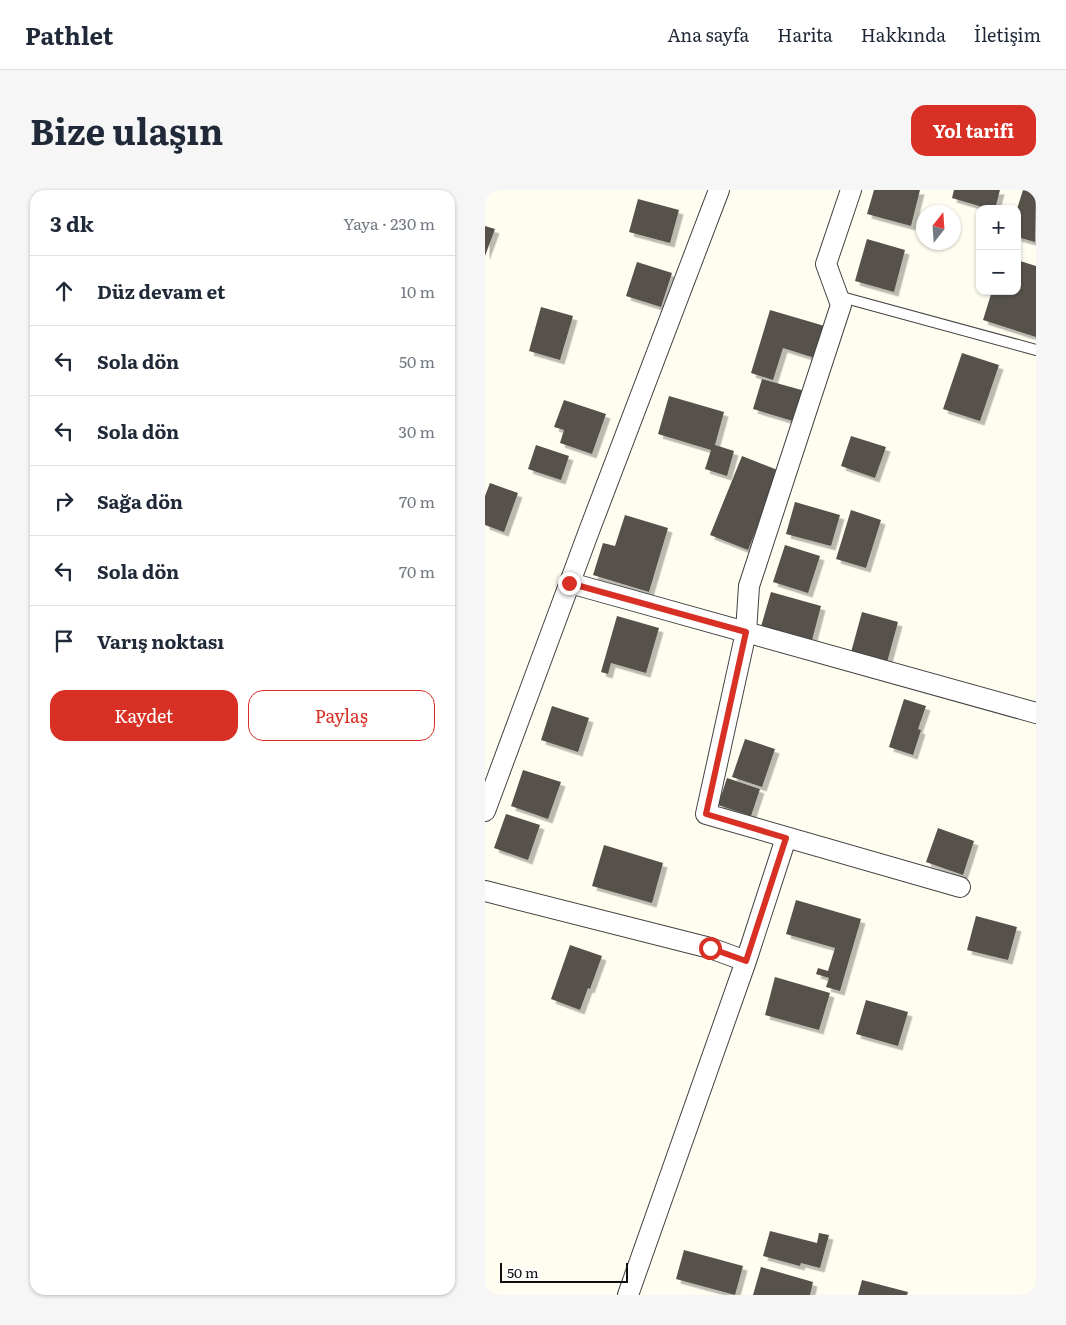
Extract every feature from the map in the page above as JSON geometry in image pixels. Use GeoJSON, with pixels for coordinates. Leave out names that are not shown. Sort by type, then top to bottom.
{"type":"FeatureCollection","features":[{"type":"Feature","properties":{"kind":"street"},"geometry":{"type":"LineString","coordinates":[[485,811],[569,583],[719,190]]}},
{"type":"Feature","properties":{"kind":"street"},"geometry":{"type":"LineString","coordinates":[[851,190],[826,264],[841,305],[749,586],[746,632],[706,814],[960,886]]}},
{"type":"Feature","properties":{"kind":"street"},"geometry":{"type":"LineString","coordinates":[[569,583],[1036,713]]}},
{"type":"Feature","properties":{"kind":"street"},"geometry":{"type":"LineString","coordinates":[[628,1295],[746,961],[786,838]]}},
{"type":"Feature","properties":{"kind":"street"},"geometry":{"type":"LineString","coordinates":[[485,891],[710,948],[746,961]]}},
{"type":"Feature","properties":{"kind":"lane"},"geometry":{"type":"LineString","coordinates":[[838,296],[1036,350]]}},
{"type":"Feature","properties":{"kind":"building"},"geometry":{"type":"Polygon","coordinates":[[[874,190],[920,190],[911,226],[867,214],[874,190]]]}},
{"type":"Feature","properties":{"kind":"building"},"geometry":{"type":"Polygon","coordinates":[[[954,190],[1000,190],[996,205],[976,205],[952,198],[954,190]]]}},
{"type":"Feature","properties":{"kind":"building"},"geometry":{"type":"Polygon","coordinates":[[[1023,190],[1036,190],[1035,242],[1021,238],[1021,205],[1018,205],[1023,190]]]}},
{"type":"Feature","properties":{"kind":"building"},"geometry":{"type":"Polygon","coordinates":[[[638,199],[679,210],[670,243],[629,232],[638,199]]]}},
{"type":"Feature","properties":{"kind":"building"},"geometry":{"type":"Polygon","coordinates":[[[485,226],[495,229],[485,256],[485,226]]]}},
{"type":"Feature","properties":{"kind":"building"},"geometry":{"type":"Polygon","coordinates":[[[867,239],[905,250],[894,292],[855,281],[867,239]]]}},
{"type":"Feature","properties":{"kind":"building"},"geometry":{"type":"Polygon","coordinates":[[[1021,261],[1036,266],[1036,337],[983,320],[991,295],[1021,295],[1021,261]]]}},
{"type":"Feature","properties":{"kind":"building"},"geometry":{"type":"Polygon","coordinates":[[[637,262],[672,273],[661,307],[626,296],[637,262]]]}},
{"type":"Feature","properties":{"kind":"building"},"geometry":{"type":"Polygon","coordinates":[[[541,307],[573,316],[560,360],[529,351],[541,307]]]}},
{"type":"Feature","properties":{"kind":"building"},"geometry":{"type":"Polygon","coordinates":[[[770,310],[828,327],[818,359],[783,348],[773,380],[751,373],[770,310]]]}},
{"type":"Feature","properties":{"kind":"building"},"geometry":{"type":"Polygon","coordinates":[[[962,353],[999,365],[980,421],[943,409],[962,353]]]}},
{"type":"Feature","properties":{"kind":"building"},"geometry":{"type":"Polygon","coordinates":[[[762,379],[805,391],[796,422],[753,409],[762,379]]]}},
{"type":"Feature","properties":{"kind":"building"},"geometry":{"type":"Polygon","coordinates":[[[669,396],[724,412],[715,445],[734,451],[727,476],[705,469],[711,450],[658,434],[669,396]]]}},
{"type":"Feature","properties":{"kind":"building"},"geometry":{"type":"Polygon","coordinates":[[[564,400],[606,414],[592,454],[560,443],[564,430],[554,427],[564,400]]]}},
{"type":"Feature","properties":{"kind":"building"},"geometry":{"type":"Polygon","coordinates":[[[851,436],[886,447],[875,478],[841,466],[851,436]]]}},
{"type":"Feature","properties":{"kind":"building"},"geometry":{"type":"Polygon","coordinates":[[[536,445],[569,456],[561,480],[528,469],[536,445]]]}},
{"type":"Feature","properties":{"kind":"building"},"geometry":{"type":"Polygon","coordinates":[[[742,456],[780,471],[748,550],[710,535],[742,456]]]}},
{"type":"Feature","properties":{"kind":"building"},"geometry":{"type":"Polygon","coordinates":[[[490,483],[518,493],[504,532],[485,525],[485,496],[490,483]]]}},
{"type":"Feature","properties":{"kind":"building"},"geometry":{"type":"Polygon","coordinates":[[[795,502],[840,515],[831,546],[786,534],[795,502]]]}},
{"type":"Feature","properties":{"kind":"building"},"geometry":{"type":"Polygon","coordinates":[[[851,510],[881,520],[866,568],[836,559],[851,510]]]}},
{"type":"Feature","properties":{"kind":"building"},"geometry":{"type":"Polygon","coordinates":[[[625,515],[668,528],[649,592],[593,575],[603,543],[615,546],[625,515]]]}},
{"type":"Feature","properties":{"kind":"building"},"geometry":{"type":"Polygon","coordinates":[[[785,545],[820,556],[808,593],[773,582],[785,545]]]}},
{"type":"Feature","properties":{"kind":"building"},"geometry":{"type":"Polygon","coordinates":[[[771,592],[821,606],[811,644],[760,630],[771,592]]]}},
{"type":"Feature","properties":{"kind":"building"},"geometry":{"type":"Polygon","coordinates":[[[862,612],[898,622],[886,666],[850,656],[862,612]]]}},
{"type":"Feature","properties":{"kind":"building"},"geometry":{"type":"Polygon","coordinates":[[[617,616],[659,628],[646,673],[611,663],[608,674],[601,672],[617,616]]]}},
{"type":"Feature","properties":{"kind":"building"},"geometry":{"type":"Polygon","coordinates":[[[904,699],[926,706],[918,729],[921,730],[913,755],[889,747],[904,699]]]}},
{"type":"Feature","properties":{"kind":"building"},"geometry":{"type":"Polygon","coordinates":[[[552,706],[589,718],[578,752],[541,740],[552,706]]]}},
{"type":"Feature","properties":{"kind":"building"},"geometry":{"type":"Polygon","coordinates":[[[745,739],[775,749],[762,787],[732,777],[745,739]]]}},
{"type":"Feature","properties":{"kind":"building"},"geometry":{"type":"Polygon","coordinates":[[[523,770],[561,782],[548,819],[511,806],[523,770]]]}},
{"type":"Feature","properties":{"kind":"building"},"geometry":{"type":"Polygon","coordinates":[[[727,778],[760,789],[751,816],[718,805],[727,778]]]}},
{"type":"Feature","properties":{"kind":"building"},"geometry":{"type":"Polygon","coordinates":[[[506,814],[540,825],[528,860],[494,848],[506,814]]]}},
{"type":"Feature","properties":{"kind":"building"},"geometry":{"type":"Polygon","coordinates":[[[938,828],[974,841],[963,875],[926,862],[938,828]]]}},
{"type":"Feature","properties":{"kind":"building"},"geometry":{"type":"Polygon","coordinates":[[[604,845],[663,863],[652,903],[592,886],[604,845]]]}},
{"type":"Feature","properties":{"kind":"building"},"geometry":{"type":"Polygon","coordinates":[[[796,900],[861,919],[840,991],[826,987],[829,978],[816,974],[818,968],[828,971],[835,948],[786,934],[796,900]]]}},
{"type":"Feature","properties":{"kind":"building"},"geometry":{"type":"Polygon","coordinates":[[[976,916],[1017,927],[1008,960],[967,950],[976,916]]]}},
{"type":"Feature","properties":{"kind":"building"},"geometry":{"type":"Polygon","coordinates":[[[570,945],[602,956],[580,1010],[551,999],[570,945]]]}},
{"type":"Feature","properties":{"kind":"building"},"geometry":{"type":"Polygon","coordinates":[[[775,977],[830,993],[819,1030],[765,1015],[775,977]]]}},
{"type":"Feature","properties":{"kind":"building"},"geometry":{"type":"Polygon","coordinates":[[[866,1000],[908,1012],[898,1046],[856,1034],[866,1000]]]}},
{"type":"Feature","properties":{"kind":"building"},"geometry":{"type":"Polygon","coordinates":[[[770,1231],[817,1243],[819,1233],[829,1235],[820,1268],[801,1263],[800,1266],[763,1256],[770,1231]]]}},
{"type":"Feature","properties":{"kind":"building"},"geometry":{"type":"Polygon","coordinates":[[[684,1250],[743,1266],[735,1295],[676,1279],[684,1250]]]}},
{"type":"Feature","properties":{"kind":"building"},"geometry":{"type":"Polygon","coordinates":[[[761,1267],[813,1282],[810,1295],[753,1295],[761,1267]]]}},
{"type":"Feature","properties":{"kind":"building"},"geometry":{"type":"Polygon","coordinates":[[[862,1280],[908,1292],[907,1295],[858,1295],[862,1280]]]}},
{"type":"Feature","properties":{"kind":"route"},"geometry":{"type":"LineString","coordinates":[[569,583],[746,632],[706,814],[786,838],[746,961],[710,948]]}}]}
